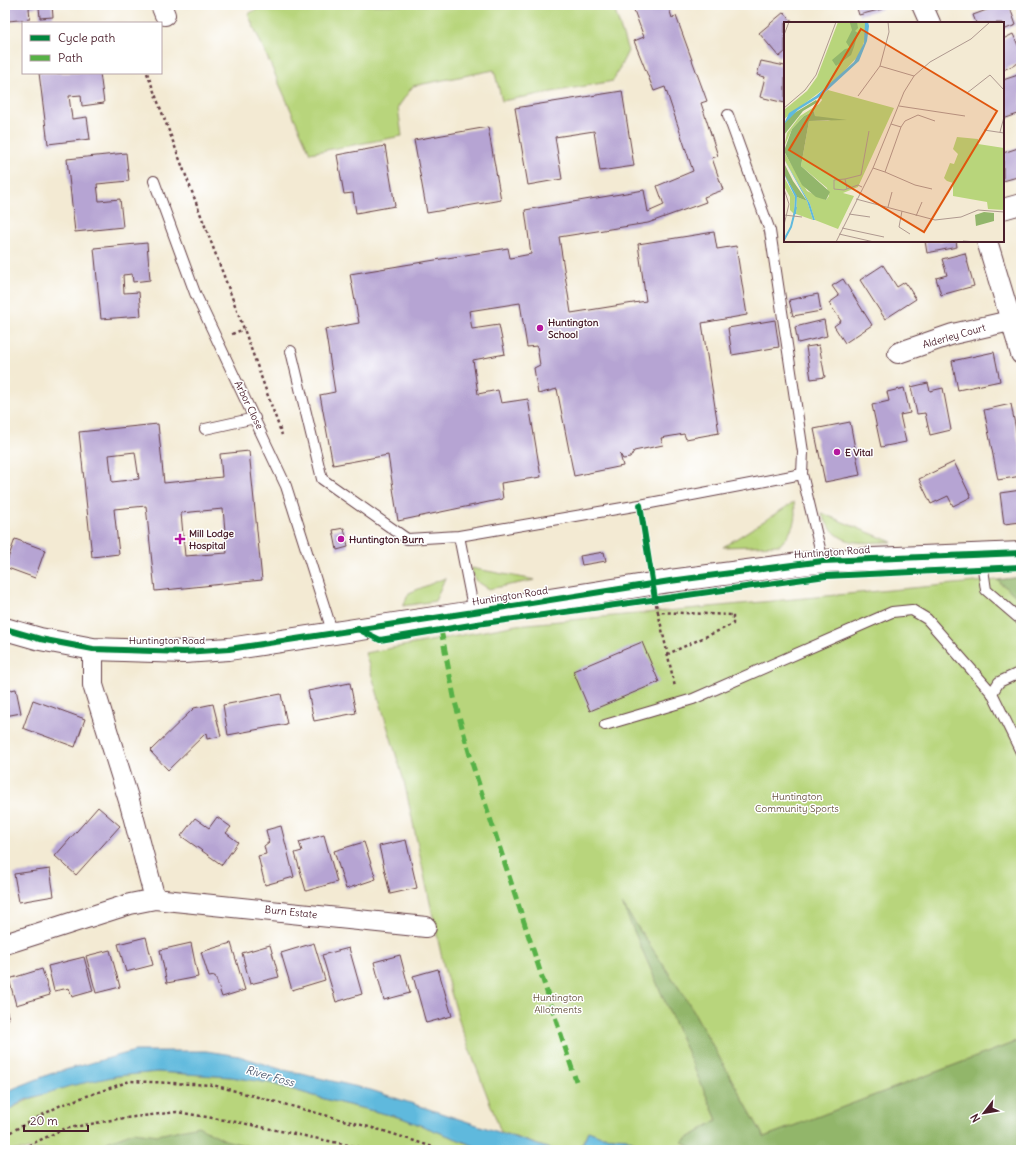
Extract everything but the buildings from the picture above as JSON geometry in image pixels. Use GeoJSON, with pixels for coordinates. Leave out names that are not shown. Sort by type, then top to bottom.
{"type":"FeatureCollection","features":[{"type":"Feature","properties":{"kind":"street"},"geometry":{"type":"LineString","coordinates":[[922,5],[930,22]]}},
{"type":"Feature","properties":{"kind":"street"},"geometry":{"type":"LineString","coordinates":[[1004,209],[1021,204]]}},
{"type":"Feature","properties":{"kind":"street"},"geometry":{"type":"LineString","coordinates":[[987,242],[1021,354]]}},
{"type":"Feature","properties":{"kind":"street","name":"Alderley Court"},"geometry":{"type":"LineString","coordinates":[[898,353],[953,334],[1010,321]]}},
{"type":"Feature","properties":{"kind":"street","name":"Huntington Road"},"geometry":{"type":"LineString","coordinates":[[5,629],[40,639],[93,648],[184,652],[229,649],[474,612],[670,580],[823,561],[1021,553]]}},
{"type":"Feature","properties":{"kind":"street"},"geometry":{"type":"LineString","coordinates":[[93,648],[93,685],[130,804],[156,899]]}},
{"type":"Feature","properties":{"kind":"street","name":"Burn Estate"},"geometry":{"type":"LineString","coordinates":[[5,944],[130,904],[156,899],[426,927]]}},
{"type":"Feature","properties":{"kind":"lane"},"geometry":{"type":"LineString","coordinates":[[728,115],[770,231],[803,452],[802,474],[823,561]]}},
{"type":"Feature","properties":{"kind":"lane","name":"Arbor Close"},"geometry":{"type":"LineString","coordinates":[[154,181],[195,293],[286,486],[333,634]]}},
{"type":"Feature","properties":{"kind":"lane"},"geometry":{"type":"LineString","coordinates":[[291,351],[322,479],[407,539],[459,536],[640,505],[802,474]]}},
{"type":"Feature","properties":{"kind":"lane"},"geometry":{"type":"LineString","coordinates":[[205,428],[255,418]]}},
{"type":"Feature","properties":{"kind":"lane"},"geometry":{"type":"LineString","coordinates":[[459,536],[474,612]]}},
{"type":"Feature","properties":{"kind":"lane"},"geometry":{"type":"LineString","coordinates":[[981,555],[986,590],[1021,620]]}},
{"type":"Feature","properties":{"kind":"lane"},"geometry":{"type":"LineString","coordinates":[[605,725],[693,699],[892,612],[912,610],[927,620],[992,693],[1021,752]]}},
{"type":"Feature","properties":{"kind":"lane"},"geometry":{"type":"LineString","coordinates":[[992,693],[999,682],[1021,672]]}},
{"type":"Feature","properties":{"kind":"path"},"geometry":{"type":"LineString","coordinates":[[147,74],[244,329],[283,440]]}},
{"type":"Feature","properties":{"kind":"path"},"geometry":{"type":"LineString","coordinates":[[648,600],[662,598]]}},
{"type":"Feature","properties":{"kind":"path"},"geometry":{"type":"LineString","coordinates":[[655,599],[679,704]]}},
{"type":"Feature","properties":{"kind":"path"},"geometry":{"type":"LineString","coordinates":[[658,612],[733,615],[734,624],[668,654]]}},
{"type":"Feature","properties":{"kind":"path"},"geometry":{"type":"LineString","coordinates":[[5,1135],[61,1105],[130,1081],[213,1085],[384,1131],[442,1150]]}},
{"type":"Feature","properties":{"kind":"path"},"geometry":{"type":"LineString","coordinates":[[18,1150],[64,1129],[117,1119],[177,1112],[242,1123],[372,1150]]}},
{"type":"Feature","properties":{"kind":"green space"},"geometry":{"type":"Polygon","coordinates":[[[265,5],[622,5],[614,8],[628,51],[613,81],[502,101],[494,70],[413,86],[398,107],[402,136],[310,153],[248,14],[265,5]]]}},
{"type":"Feature","properties":{"kind":"green space"},"geometry":{"type":"Polygon","coordinates":[[[794,502],[795,515],[793,525],[788,535],[780,545],[723,547],[794,502]]]}},
{"type":"Feature","properties":{"kind":"green space"},"geometry":{"type":"Polygon","coordinates":[[[821,513],[892,542],[869,543],[850,541],[842,538],[828,525],[821,513]]]}},
{"type":"Feature","properties":{"kind":"green space"},"geometry":{"type":"Polygon","coordinates":[[[471,568],[535,580],[489,589],[475,580],[471,568]]]}},
{"type":"Feature","properties":{"kind":"green space"},"geometry":{"type":"Polygon","coordinates":[[[1021,577],[1021,600],[997,580],[1021,577]]]}},
{"type":"Feature","properties":{"kind":"green space"},"geometry":{"type":"Polygon","coordinates":[[[445,578],[435,601],[403,606],[409,593],[445,578]]]}},
{"type":"Feature","properties":{"kind":"green space","name":"Huntington Community Sports"},"geometry":{"type":"Polygon","coordinates":[[[997,580],[1021,600],[1021,1040],[764,1137],[687,1000],[624,907],[717,1120],[682,1142],[696,1150],[649,1150],[626,1138],[601,1136],[588,1131],[579,1150],[553,1150],[501,1132],[461,1027],[444,968],[404,781],[365,653],[517,625],[997,580]]]}},
{"type":"Feature","properties":{"kind":"green space"},"geometry":{"type":"Polygon","coordinates":[[[622,904],[687,1000],[764,1137],[1021,1040],[1021,1150],[696,1150],[682,1142],[717,1120],[622,904]]]}},
{"type":"Feature","properties":{"kind":"green space"},"geometry":{"type":"Polygon","coordinates":[[[157,1072],[231,1077],[270,1083],[328,1100],[402,1118],[485,1150],[5,1150],[5,1112],[22,1103],[40,1095],[78,1083],[118,1076],[157,1072]]]}},
{"type":"Feature","properties":{"kind":"green space"},"geometry":{"type":"Polygon","coordinates":[[[198,1126],[225,1140],[263,1150],[98,1150],[107,1142],[133,1132],[158,1135],[198,1126]]]}},
{"type":"Feature","properties":{"kind":"water","name":"River Foss"},"geometry":{"type":"Polygon","coordinates":[[[135,1051],[206,1051],[239,1056],[280,1069],[371,1090],[553,1150],[485,1150],[402,1118],[328,1100],[270,1083],[231,1077],[157,1072],[117,1076],[70,1086],[25,1100],[5,1112],[5,1092],[50,1074],[135,1051]]]}},
{"type":"Feature","properties":{"kind":"water"},"geometry":{"type":"Polygon","coordinates":[[[588,1131],[601,1136],[626,1138],[649,1150],[627,1150],[612,1145],[609,1150],[594,1150],[582,1145],[588,1131]]]}},
{"type":"Feature","properties":{"kind":"marked path"},"geometry":{"type":"LineString","coordinates":[[441,630],[455,702],[473,766],[576,1081]]}},
{"type":"Feature","properties":{"kind":"cycle path"},"geometry":{"type":"LineString","coordinates":[[640,505],[655,599]]}},
{"type":"Feature","properties":{"kind":"cycle path"},"geometry":{"type":"LineString","coordinates":[[5,629],[40,639],[93,649],[184,652],[229,649],[670,581],[823,561],[1021,553]]}},
{"type":"Feature","properties":{"kind":"cycle path"},"geometry":{"type":"LineString","coordinates":[[358,629],[380,640],[477,624],[826,576],[1021,567]]}},
{"type":"Feature","properties":{"kind":"place","name":"Huntington School"},"geometry":{"type":"Point","coordinates":[540,328]}},
{"type":"Feature","properties":{"kind":"place","name":"E Vital"},"geometry":{"type":"Point","coordinates":[837,452]}},
{"type":"Feature","properties":{"kind":"place","name":"Mill Lodge Hospital"},"geometry":{"type":"Point","coordinates":[180,539]}},
{"type":"Feature","properties":{"kind":"place","name":"Huntington Burn"},"geometry":{"type":"Point","coordinates":[341,539]}},
{"type":"Feature","properties":{"kind":"park label","name":"Huntington Allotments"},"geometry":{"type":"Point","coordinates":[558,1002]}}]}
